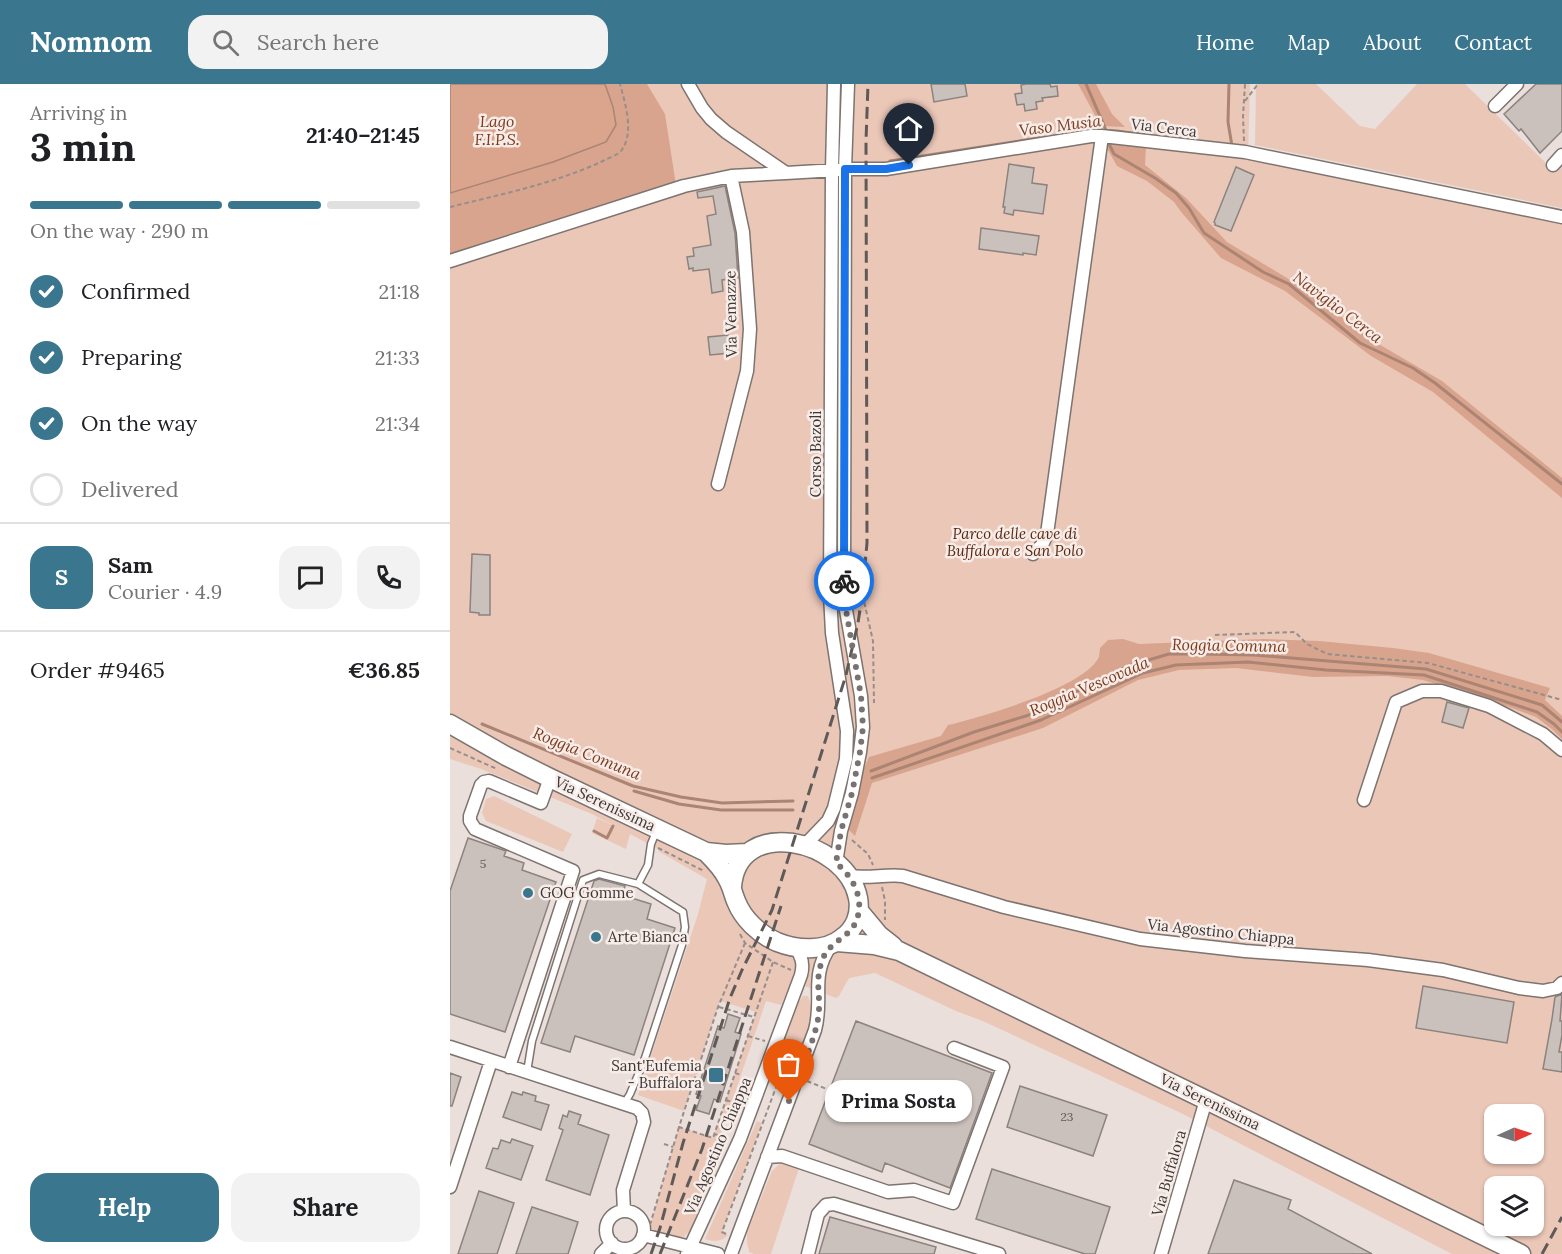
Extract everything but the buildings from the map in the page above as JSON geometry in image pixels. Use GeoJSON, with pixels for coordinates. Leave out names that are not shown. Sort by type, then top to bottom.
{"type":"FeatureCollection","features":[{"type":"Feature","properties":{"kind":"main road","name":"Via Serenissima"},"geometry":{"type":"LineString","coordinates":[[450,724],[505,764]]}},
{"type":"Feature","properties":{"kind":"main road","name":"Via Serenissima"},"geometry":{"type":"LineString","coordinates":[[450,738],[505,764],[550,778],[654,837],[706,852],[726,854],[747,853],[756,848],[779,843],[805,845],[816,849],[836,863],[855,886],[867,894],[879,935],[899,951]]}},
{"type":"Feature","properties":{"kind":"main road","name":"Via Serenissima"},"geometry":{"type":"LineString","coordinates":[[706,852],[721,868],[746,919],[773,940],[795,947],[811,948],[834,944],[874,945],[899,951],[1520,1253]]}},
{"type":"Feature","properties":{"kind":"main road"},"geometry":{"type":"LineString","coordinates":[[732,887],[735,868],[747,853]]}},
{"type":"Feature","properties":{"kind":"main road"},"geometry":{"type":"LineString","coordinates":[[834,944],[852,929],[867,894]]}},
{"type":"Feature","properties":{"kind":"street"},"geometry":{"type":"LineString","coordinates":[[688,84],[711,119],[786,173]]}},
{"type":"Feature","properties":{"kind":"street","name":"Corso Bazoli"},"geometry":{"type":"LineString","coordinates":[[805,845],[828,821],[834,808],[846,759],[847,731],[832,633],[830,594],[831,170],[834,84]]}},
{"type":"Feature","properties":{"kind":"street","name":"Corso Bazoli"},"geometry":{"type":"LineString","coordinates":[[836,863],[841,831],[852,793],[863,727],[861,696],[846,610],[844,578],[845,169],[848,84]]}},
{"type":"Feature","properties":{"kind":"street"},"geometry":{"type":"LineString","coordinates":[[1495,106],[1517,84]]}},
{"type":"Feature","properties":{"kind":"street","name":"Via Cerca"},"geometry":{"type":"LineString","coordinates":[[786,173],[886,169],[1090,136],[1102,136],[1245,152],[1562,216]]}},
{"type":"Feature","properties":{"kind":"street"},"geometry":{"type":"LineString","coordinates":[[1033,554],[1042,545],[1047,534],[1102,136]]}},
{"type":"Feature","properties":{"kind":"street"},"geometry":{"type":"LineString","coordinates":[[450,261],[684,186],[731,176],[786,173]]}},
{"type":"Feature","properties":{"kind":"street","name":"Via Vemazze"},"geometry":{"type":"LineString","coordinates":[[718,484],[747,371],[750,329],[742,232],[731,176]]}},
{"type":"Feature","properties":{"kind":"street"},"geometry":{"type":"LineString","coordinates":[[1364,800],[1396,702],[1422,691],[1441,691],[1489,706],[1543,734],[1562,750]]}},
{"type":"Feature","properties":{"kind":"street"},"geometry":{"type":"LineString","coordinates":[[509,1067],[573,871],[475,829],[470,816],[484,782],[494,782],[541,803],[550,778]]}},
{"type":"Feature","properties":{"kind":"street","name":"Via Agostino Chiappa"},"geometry":{"type":"LineString","coordinates":[[849,876],[859,878],[867,894],[887,875],[903,876],[1004,907],[1140,939],[1245,951],[1368,960],[1443,970],[1519,988],[1543,991],[1557,988],[1562,983]]}},
{"type":"Feature","properties":{"kind":"street"},"geometry":{"type":"LineString","coordinates":[[730,1254],[815,1030],[819,1009],[818,975],[823,959],[834,944]]}},
{"type":"Feature","properties":{"kind":"street","name":"Via Agostino Chiappa"},"geometry":{"type":"LineString","coordinates":[[689,1250],[740,1139],[801,975],[803,963],[795,947]]}},
{"type":"Feature","properties":{"kind":"street"},"geometry":{"type":"LineString","coordinates":[[450,1047],[638,1108],[644,1122],[623,1190],[624,1211]]}},
{"type":"Feature","properties":{"kind":"street"},"geometry":{"type":"LineString","coordinates":[[768,1157],[782,1156],[888,1192],[914,1190],[953,1203],[1003,1067],[954,1048]]}},
{"type":"Feature","properties":{"kind":"street"},"geometry":{"type":"LineString","coordinates":[[450,1186],[491,1061]]}},
{"type":"Feature","properties":{"kind":"street","name":"Via Buffalora"},"geometry":{"type":"LineString","coordinates":[[1161,1254],[1206,1100]]}},
{"type":"Feature","properties":{"kind":"street"},"geometry":{"type":"LineString","coordinates":[[808,1254],[818,1214],[826,1205],[834,1204],[999,1254]]}},
{"type":"Feature","properties":{"kind":"street"},"geometry":{"type":"LineString","coordinates":[[646,1232],[640,1241],[630,1248],[623,1249],[612,1243],[606,1232],[606,1226],[613,1215],[630,1211],[640,1218],[646,1232],[689,1250],[718,1254]]}},
{"type":"Feature","properties":{"kind":"street"},"geometry":{"type":"LineString","coordinates":[[601,1254],[612,1243]]}},
{"type":"Feature","properties":{"kind":"lane"},"geometry":{"type":"LineString","coordinates":[[638,884],[648,865],[654,837]]}},
{"type":"Feature","properties":{"kind":"lane"},"geometry":{"type":"LineString","coordinates":[[526,1072],[532,1041],[583,880],[599,874],[638,884],[683,912],[685,927],[682,945],[644,1061],[624,1104]]}},
{"type":"Feature","properties":{"kind":"path"},"geometry":{"type":"LineString","coordinates":[[450,207],[555,178],[591,166],[620,152],[627,139],[629,117],[620,84]]}},
{"type":"Feature","properties":{"kind":"path"},"geometry":{"type":"LineString","coordinates":[[1245,84],[1243,117],[1245,144]]}},
{"type":"Feature","properties":{"kind":"path"},"geometry":{"type":"LineString","coordinates":[[1244,103],[1258,84]]}},
{"type":"Feature","properties":{"kind":"path"},"geometry":{"type":"LineString","coordinates":[[855,562],[873,641],[874,708]]}},
{"type":"Feature","properties":{"kind":"path"},"geometry":{"type":"LineString","coordinates":[[1215,635],[1294,632],[1307,644],[1327,654],[1428,663],[1562,700]]}},
{"type":"Feature","properties":{"kind":"path"},"geometry":{"type":"LineString","coordinates":[[450,748],[505,764]]}},
{"type":"Feature","properties":{"kind":"path"},"geometry":{"type":"LineString","coordinates":[[841,831],[868,854],[867,894],[885,900],[884,925]]}},
{"type":"Feature","properties":{"kind":"path"},"geometry":{"type":"LineString","coordinates":[[654,837],[711,875]]}},
{"type":"Feature","properties":{"kind":"path"},"geometry":{"type":"LineString","coordinates":[[739,931],[745,943],[772,962],[795,972]]}},
{"type":"Feature","properties":{"kind":"path"},"geometry":{"type":"LineString","coordinates":[[646,1232],[718,1007],[745,943]]}},
{"type":"Feature","properties":{"kind":"path"},"geometry":{"type":"LineString","coordinates":[[679,1127],[713,1138],[772,962]]}},
{"type":"Feature","properties":{"kind":"path"},"geometry":{"type":"LineString","coordinates":[[718,1007],[754,1017]]}},
{"type":"Feature","properties":{"kind":"path"},"geometry":{"type":"LineString","coordinates":[[735,1073],[741,1075]]}},
{"type":"Feature","properties":{"kind":"path"},"geometry":{"type":"LineString","coordinates":[[726,1100],[732,1102]]}},
{"type":"Feature","properties":{"kind":"path"},"geometry":{"type":"LineString","coordinates":[[714,1134],[721,1136]]}},
{"type":"Feature","properties":{"kind":"path"},"geometry":{"type":"LineString","coordinates":[[664,1144],[674,1147]]}},
{"type":"Feature","properties":{"kind":"green space","name":"Parco delle cave di Buffalora e San Polo"},"geometry":{"type":"Polygon","coordinates":[[[450,84],[1250,84],[1248,156],[1562,220],[1562,1254],[1452,1254],[1183,1114],[875,973],[849,978],[836,998],[792,981],[781,1005],[766,1001],[711,1164],[716,1166],[691,1229],[684,1237],[674,1237],[649,1229],[679,1127],[713,1138],[756,1012],[720,1001],[684,1111],[638,1095],[698,914],[707,879],[630,834],[626,849],[592,833],[597,818],[616,827],[592,814],[481,769],[450,759],[450,84]]]}},
{"type":"Feature","properties":{"kind":"green space"},"geometry":{"type":"Polygon","coordinates":[[[1256,84],[1316,84],[1360,126],[1375,129],[1417,84],[1465,84],[1550,167],[1562,155],[1562,208],[1255,145],[1256,84]]]}},
{"type":"Feature","properties":{"kind":"green space"},"geometry":{"type":"Polygon","coordinates":[[[494,796],[572,834],[563,852],[486,821],[482,813],[486,799],[494,796]]]}},
{"type":"Feature","properties":{"kind":"green space"},"geometry":{"type":"Polygon","coordinates":[[[803,996],[808,996],[811,1009],[803,1048],[784,1041],[798,1003],[803,996]]]}},
{"type":"Feature","properties":{"kind":"green space"},"geometry":{"type":"Polygon","coordinates":[[[757,1121],[762,1123],[722,1232],[728,1235],[718,1241],[705,1239],[757,1121]]]}},
{"type":"Feature","properties":{"kind":"green space"},"geometry":{"type":"Polygon","coordinates":[[[780,1164],[799,1168],[771,1254],[754,1254],[749,1252],[747,1232],[772,1171],[780,1164]]]}},
{"type":"Feature","properties":{"kind":"shaded area"},"geometry":{"type":"Polygon","coordinates":[[[605,84],[647,84],[665,114],[676,185],[450,256],[450,193],[553,162],[613,107],[605,84]]]}},
{"type":"Feature","properties":{"kind":"shaded area"},"geometry":{"type":"Polygon","coordinates":[[[1078,84],[1096,84],[1112,114],[1125,127],[1101,126],[1078,84]]]}},
{"type":"Feature","properties":{"kind":"shaded area"},"geometry":{"type":"Polygon","coordinates":[[[1104,143],[1146,147],[1145,165],[1186,198],[1227,242],[1287,278],[1382,346],[1442,381],[1562,478],[1562,498],[1433,392],[1371,356],[1285,291],[1221,258],[1174,202],[1147,181],[1117,166],[1104,143]]]}},
{"type":"Feature","properties":{"kind":"shaded area"},"geometry":{"type":"Polygon","coordinates":[[[1123,639],[1139,644],[1263,639],[1319,641],[1429,653],[1550,688],[1545,700],[1562,716],[1562,739],[1536,717],[1423,680],[1387,676],[1313,677],[1236,668],[1179,670],[1138,680],[1043,728],[872,783],[855,836],[849,830],[848,824],[869,757],[941,736],[948,725],[1030,700],[1053,690],[1074,680],[1090,668],[1099,657],[1100,648],[1108,640],[1123,639]]]}},
{"type":"Feature","properties":{"kind":"water","name":"Lago F.I.P.S."},"geometry":{"type":"Polygon","coordinates":[[[450,84],[605,84],[616,125],[606,142],[553,162],[450,193],[450,84]]]}},
{"type":"Feature","properties":{"kind":"waterway","name":"Naviglio Cerca"},"geometry":{"type":"LineString","coordinates":[[1086,84],[1106,130]]}},
{"type":"Feature","properties":{"kind":"waterway","name":"Vaso Musia"},"geometry":{"type":"LineString","coordinates":[[1229,84],[1228,122],[1232,146]]}},
{"type":"Feature","properties":{"kind":"waterway","name":"Vaso Musia"},"geometry":{"type":"LineString","coordinates":[[1090,130],[1152,136]]}},
{"type":"Feature","properties":{"kind":"waterway","name":"Vaso Musia"},"geometry":{"type":"LineString","coordinates":[[890,161],[1039,138]]}},
{"type":"Feature","properties":{"kind":"waterway","name":"Naviglio Cerca"},"geometry":{"type":"LineString","coordinates":[[1109,144],[1114,154],[1176,193],[1189,208],[1204,233],[1263,272],[1289,284],[1360,343],[1413,368],[1435,383],[1562,484]]}},
{"type":"Feature","properties":{"kind":"waterway","name":"Roggia Comuna"},"geometry":{"type":"LineString","coordinates":[[871,771],[974,732],[1029,715],[1128,666],[1169,654],[1254,655],[1426,669],[1542,705],[1562,722]]}},
{"type":"Feature","properties":{"kind":"waterway","name":"Roggia Vescovada"},"geometry":{"type":"LineString","coordinates":[[872,778],[1041,720],[1143,673],[1176,665],[1248,662],[1326,670],[1424,675],[1537,712],[1562,732]]}},
{"type":"Feature","properties":{"kind":"waterway","name":"Roggia Comuna"},"geometry":{"type":"LineString","coordinates":[[482,724],[633,786],[722,803],[793,801]]}},
{"type":"Feature","properties":{"kind":"waterway","name":"Roggia Vescovada"},"geometry":{"type":"LineString","coordinates":[[634,791],[679,804],[721,810],[793,810]]}},
{"type":"Feature","properties":{"kind":"waterway","name":"Roggia Vescovada"},"geometry":{"type":"LineString","coordinates":[[594,831],[607,838],[613,826]]}},
{"type":"Feature","properties":{"kind":"railway"},"geometry":{"type":"LineString","coordinates":[[651,1254],[683,1143],[730,998],[772,910],[846,675],[858,623],[867,543],[866,141],[868,84]]}},
{"type":"Feature","properties":{"kind":"railway"},"geometry":{"type":"LineString","coordinates":[[660,1254],[702,1149],[781,906]]}},
{"type":"Feature","properties":{"kind":"railway"},"geometry":{"type":"LineString","coordinates":[[1542,1254],[1562,1217]]}},
{"type":"Feature","properties":{"kind":"way so far"},"geometry":{"type":"LineString","coordinates":[[789,1101],[818,1020],[817,983],[820,967],[831,945],[852,929],[859,911],[855,886],[844,869],[836,863],[841,831],[852,793],[863,727],[861,696],[846,610],[844,581]]}},
{"type":"Feature","properties":{"kind":"place","name":"GOG Gomme"},"geometry":{"type":"Point","coordinates":[528,893]}},
{"type":"Feature","properties":{"kind":"place","name":"Arte Bianca"},"geometry":{"type":"Point","coordinates":[596,937]}},
{"type":"Feature","properties":{"kind":"place","name":"Sant'Eufemia - Buffalora"},"geometry":{"type":"Point","coordinates":[716,1075]}},
{"type":"Feature","properties":{"kind":"place","name":"Prima Sosta"},"geometry":{"type":"Point","coordinates":[789,1101]}},
{"type":"Feature","properties":{"kind":"route"},"geometry":{"type":"LineString","coordinates":[[844,581],[845,169],[886,169],[909,165]]}}]}
